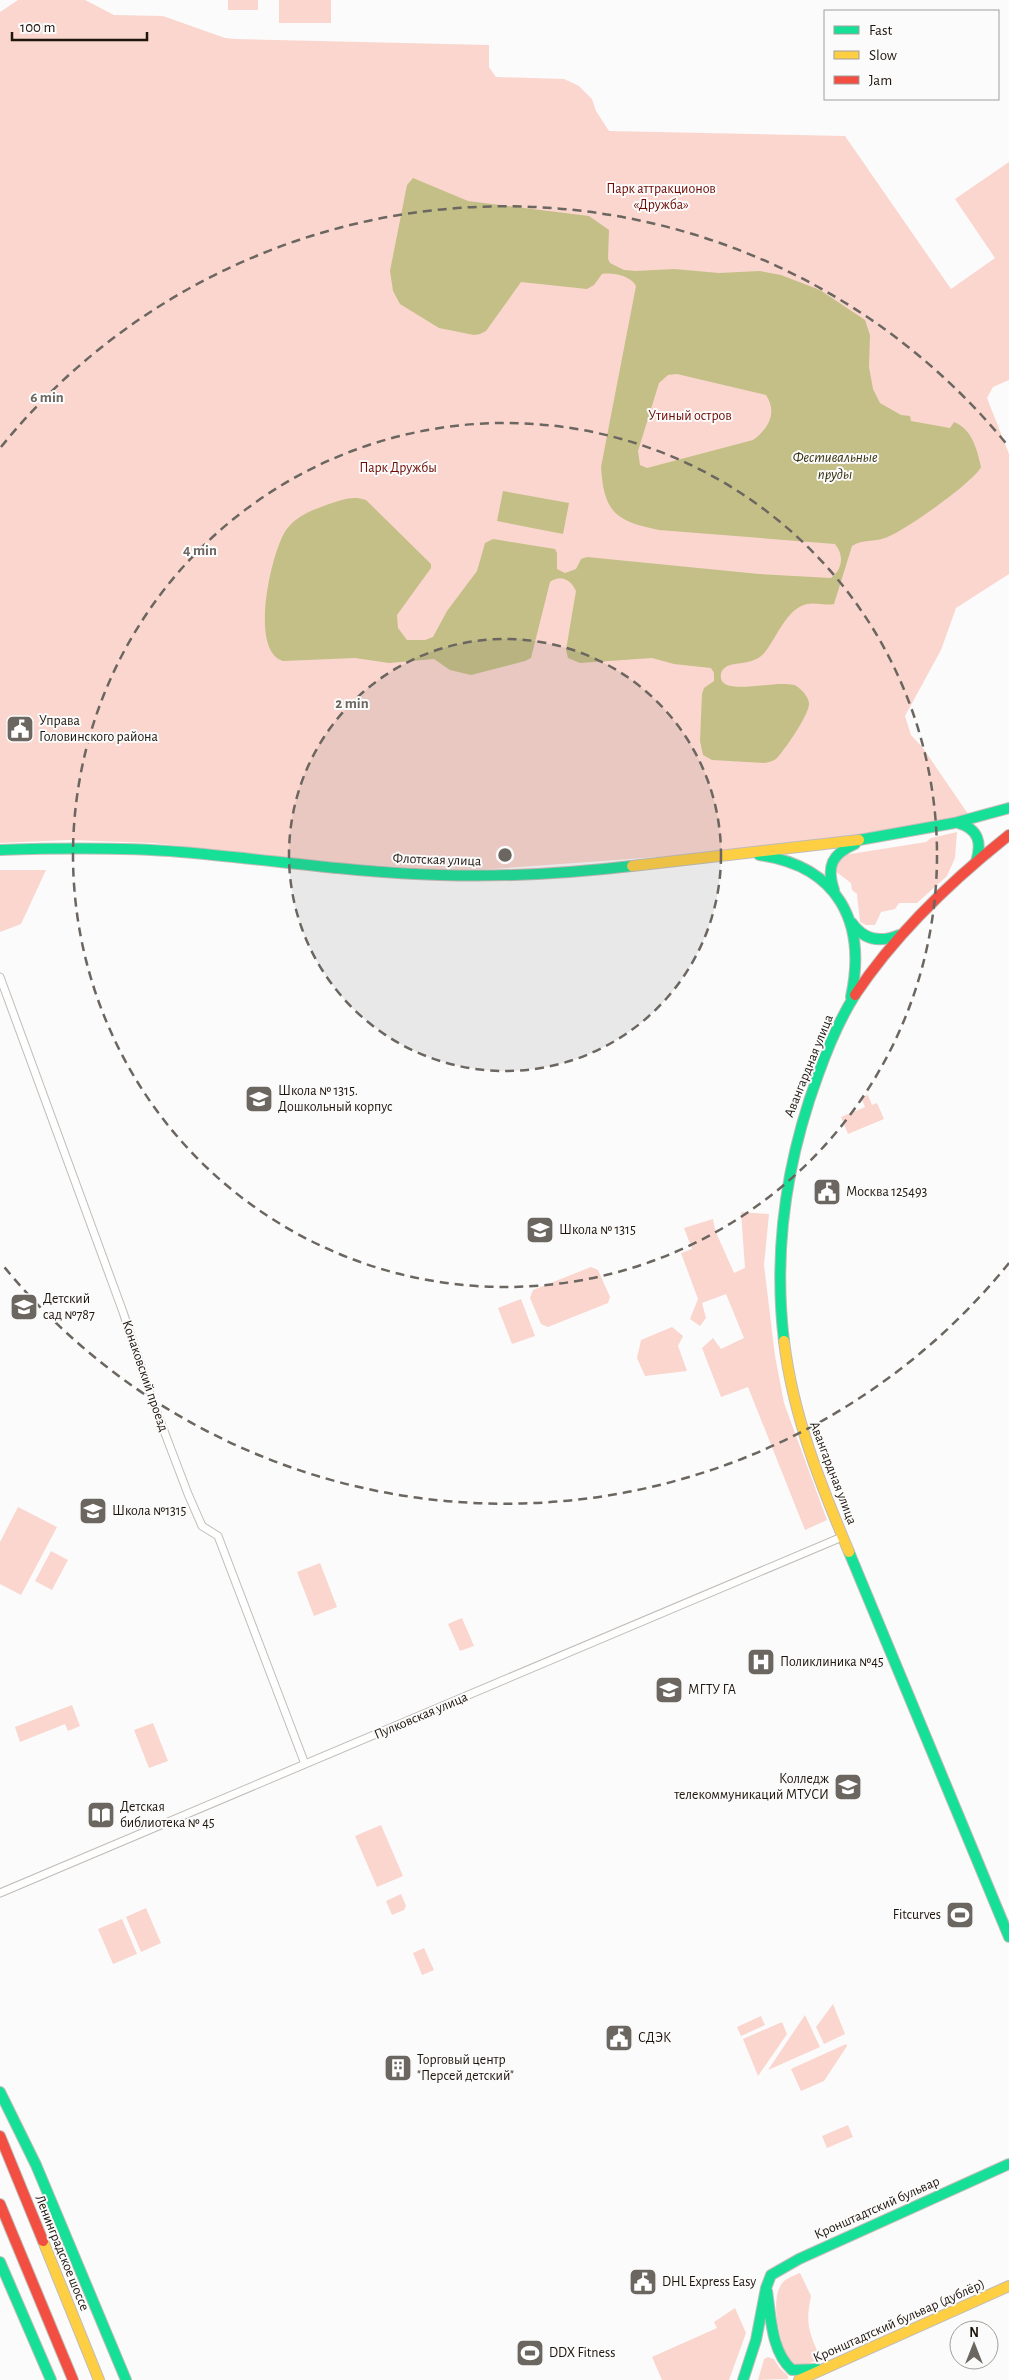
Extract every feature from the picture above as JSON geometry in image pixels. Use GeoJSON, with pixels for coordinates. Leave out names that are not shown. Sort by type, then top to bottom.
{"type":"FeatureCollection","features":[{"type":"Feature","properties":{"kind":"main road","name":"Флотская улица"},"geometry":{"type":"LineString","coordinates":[[0,850],[85,847],[181,852],[356,870],[440,876],[487,876],[610,868],[872,838],[954,823],[1009,808]]}},
{"type":"Feature","properties":{"kind":"main road"},"geometry":{"type":"LineString","coordinates":[[954,823],[970,826],[976,832],[980,844],[976,862]]}},
{"type":"Feature","properties":{"kind":"main road","name":"Авангардная улица"},"geometry":{"type":"LineString","coordinates":[[1009,835],[976,862],[900,934],[851,1000],[816,1078],[802,1117],[789,1166],[782,1204],[779,1227],[778,1270],[780,1325],[792,1395],[812,1463],[1009,1937]]}},
{"type":"Feature","properties":{"kind":"main road","name":"Флотская улица"},"geometry":{"type":"LineString","coordinates":[[835,893],[829,870],[835,854],[844,848],[872,838]]}},
{"type":"Feature","properties":{"kind":"main road","name":"Авангардная улица"},"geometry":{"type":"LineString","coordinates":[[752,853],[786,860],[802,866],[817,876],[835,893],[848,917],[856,953],[851,1000]]}},
{"type":"Feature","properties":{"kind":"main road"},"geometry":{"type":"LineString","coordinates":[[848,917],[856,930],[873,940],[891,939],[900,934]]}},
{"type":"Feature","properties":{"kind":"main road"},"geometry":{"type":"LineString","coordinates":[[0,2092],[36,2165],[126,2380]]}},
{"type":"Feature","properties":{"kind":"main road","name":"Ленинградское шоссе"},"geometry":{"type":"LineString","coordinates":[[0,2136],[99,2380]]}},
{"type":"Feature","properties":{"kind":"main road","name":"Кронштадтский бульвар"},"geometry":{"type":"LineString","coordinates":[[742,2380],[756,2340],[766,2288],[771,2274],[778,2269],[1009,2164]]}},
{"type":"Feature","properties":{"kind":"main road"},"geometry":{"type":"LineString","coordinates":[[0,2204],[73,2380]]}},
{"type":"Feature","properties":{"kind":"main road"},"geometry":{"type":"LineString","coordinates":[[0,2262],[51,2380]]}},
{"type":"Feature","properties":{"kind":"main road","name":"Кронштадтский бульвар (дублёр)"},"geometry":{"type":"LineString","coordinates":[[799,2380],[1009,2286]]}},
{"type":"Feature","properties":{"kind":"main road"},"geometry":{"type":"LineString","coordinates":[[766,2288],[778,2349],[787,2367],[798,2371],[830,2367]]}},
{"type":"Feature","properties":{"kind":"street","name":"Конаковский проезд"},"geometry":{"type":"LineString","coordinates":[[0,977],[123,1312],[152,1402],[202,1526],[218,1536],[305,1764]]}},
{"type":"Feature","properties":{"kind":"street","name":"Пулковская улица"},"geometry":{"type":"LineString","coordinates":[[0,1893],[842,1537]]}},
{"type":"Feature","properties":{"kind":"green space","name":"Парк Дружбы"},"geometry":{"type":"Polygon","coordinates":[[[18,0],[85,0],[114,15],[163,16],[225,38],[235,39],[489,45],[489,67],[496,77],[564,79],[579,86],[592,99],[596,111],[609,131],[845,136],[951,289],[995,258],[955,199],[1009,162],[1009,380],[993,387],[987,398],[1009,454],[1009,574],[956,608],[941,650],[905,716],[911,735],[923,748],[968,814],[893,831],[686,855],[492,869],[443,870],[343,863],[152,843],[69,840],[0,843],[0,12],[18,0]]]}},
{"type":"Feature","properties":{"kind":"green space"},"geometry":{"type":"Polygon","coordinates":[[[228,0],[258,0],[258,10],[228,10],[228,0]]]}},
{"type":"Feature","properties":{"kind":"green space"},"geometry":{"type":"Polygon","coordinates":[[[279,0],[331,0],[331,23],[279,23],[279,0]]]}},
{"type":"Feature","properties":{"kind":"green space"},"geometry":{"type":"Polygon","coordinates":[[[957,832],[955,858],[947,876],[917,903],[899,903],[895,909],[881,912],[875,925],[866,925],[860,922],[857,894],[852,890],[851,883],[835,871],[839,858],[844,855],[926,842],[931,838],[957,832]]]}},
{"type":"Feature","properties":{"kind":"green space"},"geometry":{"type":"Polygon","coordinates":[[[0,870],[46,870],[21,924],[0,932],[0,870]]]}},
{"type":"Feature","properties":{"kind":"green space"},"geometry":{"type":"Polygon","coordinates":[[[868,1095],[872,1105],[877,1103],[884,1119],[848,1134],[841,1117],[865,1107],[861,1097],[868,1095]]]}},
{"type":"Feature","properties":{"kind":"green space"},"geometry":{"type":"Polygon","coordinates":[[[741,1212],[769,1214],[764,1265],[775,1356],[784,1403],[827,1520],[805,1530],[748,1387],[721,1397],[702,1348],[713,1338],[721,1349],[744,1338],[726,1294],[702,1303],[706,1318],[700,1326],[690,1319],[698,1299],[681,1253],[692,1249],[684,1228],[713,1219],[715,1230],[734,1273],[745,1268],[741,1212]]]}},
{"type":"Feature","properties":{"kind":"green space"},"geometry":{"type":"Polygon","coordinates":[[[591,1267],[598,1270],[610,1297],[608,1303],[548,1327],[541,1324],[530,1298],[533,1290],[591,1267]]]}},
{"type":"Feature","properties":{"kind":"green space"},"geometry":{"type":"Polygon","coordinates":[[[521,1299],[535,1336],[512,1344],[498,1308],[521,1299]]]}},
{"type":"Feature","properties":{"kind":"green space"},"geometry":{"type":"Polygon","coordinates":[[[672,1327],[683,1336],[678,1346],[687,1371],[645,1376],[637,1358],[641,1340],[672,1327]]]}},
{"type":"Feature","properties":{"kind":"green space"},"geometry":{"type":"Polygon","coordinates":[[[18,1507],[57,1527],[21,1595],[0,1584],[0,1542],[18,1507]]]}},
{"type":"Feature","properties":{"kind":"green space"},"geometry":{"type":"Polygon","coordinates":[[[51,1551],[68,1560],[52,1590],[35,1581],[51,1551]]]}},
{"type":"Feature","properties":{"kind":"green space"},"geometry":{"type":"Polygon","coordinates":[[[320,1563],[337,1607],[314,1616],[297,1572],[320,1563]]]}},
{"type":"Feature","properties":{"kind":"green space"},"geometry":{"type":"Polygon","coordinates":[[[462,1618],[474,1646],[460,1651],[448,1624],[462,1618]]]}},
{"type":"Feature","properties":{"kind":"green space"},"geometry":{"type":"Polygon","coordinates":[[[72,1705],[80,1726],[68,1731],[65,1724],[20,1742],[15,1727],[72,1705]]]}},
{"type":"Feature","properties":{"kind":"green space"},"geometry":{"type":"Polygon","coordinates":[[[153,1723],[168,1761],[149,1768],[134,1730],[153,1723]]]}},
{"type":"Feature","properties":{"kind":"green space"},"geometry":{"type":"Polygon","coordinates":[[[381,1825],[403,1876],[377,1887],[355,1836],[381,1825]]]}},
{"type":"Feature","properties":{"kind":"green space"},"geometry":{"type":"Polygon","coordinates":[[[401,1894],[406,1906],[404,1910],[392,1915],[386,1901],[401,1894]]]}},
{"type":"Feature","properties":{"kind":"green space"},"geometry":{"type":"Polygon","coordinates":[[[146,1908],[161,1943],[141,1952],[126,1917],[146,1908]]]}},
{"type":"Feature","properties":{"kind":"green space"},"geometry":{"type":"Polygon","coordinates":[[[122,1919],[137,1954],[113,1964],[98,1929],[122,1919]]]}},
{"type":"Feature","properties":{"kind":"green space"},"geometry":{"type":"Polygon","coordinates":[[[424,1948],[434,1970],[422,1975],[413,1953],[424,1948]]]}},
{"type":"Feature","properties":{"kind":"green space"},"geometry":{"type":"Polygon","coordinates":[[[833,2004],[845,2034],[824,2044],[816,2027],[833,2004]]]}},
{"type":"Feature","properties":{"kind":"green space"},"geometry":{"type":"Polygon","coordinates":[[[805,2015],[820,2047],[768,2070],[805,2015]]]}},
{"type":"Feature","properties":{"kind":"green space"},"geometry":{"type":"Polygon","coordinates":[[[761,2016],[765,2025],[741,2036],[737,2027],[761,2016]]]}},
{"type":"Feature","properties":{"kind":"green space"},"geometry":{"type":"Polygon","coordinates":[[[782,2022],[787,2034],[758,2076],[743,2039],[782,2022]]]}},
{"type":"Feature","properties":{"kind":"green space"},"geometry":{"type":"Polygon","coordinates":[[[846,2044],[847,2046],[824,2081],[801,2091],[791,2069],[846,2044]]]}},
{"type":"Feature","properties":{"kind":"green space"},"geometry":{"type":"Polygon","coordinates":[[[848,2125],[853,2137],[827,2148],[822,2136],[848,2125]]]}},
{"type":"Feature","properties":{"kind":"green space"},"geometry":{"type":"Polygon","coordinates":[[[800,2273],[811,2296],[808,2314],[809,2328],[821,2359],[798,2367],[789,2363],[786,2355],[777,2322],[776,2299],[783,2282],[800,2273]]]}},
{"type":"Feature","properties":{"kind":"green space"},"geometry":{"type":"Polygon","coordinates":[[[735,2308],[746,2333],[729,2380],[662,2380],[652,2357],[717,2328],[714,2322],[735,2308]]]}},
{"type":"Feature","properties":{"kind":"green space"},"geometry":{"type":"Polygon","coordinates":[[[768,2357],[774,2359],[788,2376],[788,2379],[758,2380],[764,2359],[768,2357]]]}},
{"type":"Feature","properties":{"kind":"water","name":"Фестивальные пруды"},"geometry":{"type":"Polygon","coordinates":[[[413,178],[468,201],[589,216],[609,230],[608,259],[610,263],[624,270],[674,269],[719,273],[760,271],[781,275],[820,290],[865,320],[870,335],[869,367],[873,389],[880,403],[901,415],[910,416],[911,421],[950,428],[954,422],[965,429],[973,440],[981,467],[976,474],[937,506],[894,534],[881,539],[860,542],[852,546],[834,604],[807,604],[793,611],[770,646],[760,657],[733,664],[723,669],[721,674],[722,682],[729,686],[792,685],[801,689],[807,697],[809,702],[808,709],[801,724],[776,759],[765,763],[712,760],[703,755],[700,741],[702,694],[704,688],[714,681],[714,673],[711,668],[674,664],[652,658],[580,663],[568,658],[566,650],[576,591],[568,581],[562,578],[550,582],[531,658],[525,661],[471,675],[450,670],[434,659],[389,663],[355,658],[283,661],[273,653],[267,639],[265,620],[266,599],[280,541],[290,525],[300,517],[317,508],[347,499],[366,500],[431,564],[431,568],[397,615],[398,628],[407,640],[425,640],[433,637],[447,611],[477,571],[485,543],[493,539],[555,549],[557,553],[557,569],[565,573],[576,569],[581,559],[587,557],[759,574],[831,578],[840,566],[841,557],[835,544],[659,530],[632,523],[615,512],[605,495],[601,467],[636,286],[626,277],[611,274],[602,274],[594,285],[587,289],[521,282],[486,331],[474,335],[439,328],[400,304],[393,291],[390,271],[407,185],[413,178]],[[677,374],[668,375],[659,383],[638,451],[640,465],[647,468],[753,440],[763,431],[770,420],[771,408],[766,395],[677,374]]]}},
{"type":"Feature","properties":{"kind":"water"},"geometry":{"type":"Polygon","coordinates":[[[503,491],[569,503],[563,534],[497,521],[503,491]]]}},
{"type":"Feature","properties":{"kind":"traffic: fast"},"geometry":{"type":"LineString","coordinates":[[859,840],[954,823],[1009,808]]}},
{"type":"Feature","properties":{"kind":"traffic: fast"},"geometry":{"type":"LineString","coordinates":[[958,823],[975,833],[979,849],[976,862]]}},
{"type":"Feature","properties":{"kind":"traffic: fast"},"geometry":{"type":"LineString","coordinates":[[834,890],[831,874],[833,862],[841,852],[855,844]]}},
{"type":"Feature","properties":{"kind":"traffic: fast"},"geometry":{"type":"LineString","coordinates":[[0,850],[90,848],[158,850],[375,872],[440,875],[536,874],[632,866]]}},
{"type":"Feature","properties":{"kind":"traffic: fast"},"geometry":{"type":"LineString","coordinates":[[759,855],[786,861],[809,871],[827,885],[841,902],[850,922],[854,945],[855,970],[851,997]]}},
{"type":"Feature","properties":{"kind":"traffic: fast"},"geometry":{"type":"LineString","coordinates":[[852,923],[862,933],[873,938],[885,939],[899,935]]}},
{"type":"Feature","properties":{"kind":"traffic: fast"},"geometry":{"type":"LineString","coordinates":[[784,1341],[781,1307],[781,1239],[790,1173],[807,1108],[818,1075],[834,1034],[855,995]]}},
{"type":"Feature","properties":{"kind":"traffic: fast"},"geometry":{"type":"LineString","coordinates":[[849,1552],[1009,1937]]}},
{"type":"Feature","properties":{"kind":"traffic: fast"},"geometry":{"type":"LineString","coordinates":[[0,2092],[36,2165],[126,2380]]}},
{"type":"Feature","properties":{"kind":"traffic: fast"},"geometry":{"type":"LineString","coordinates":[[743,2380],[756,2340],[766,2288],[771,2275],[799,2259],[1009,2164]]}},
{"type":"Feature","properties":{"kind":"traffic: fast"},"geometry":{"type":"LineString","coordinates":[[0,2262],[51,2380]]}},
{"type":"Feature","properties":{"kind":"traffic: fast"},"geometry":{"type":"LineString","coordinates":[[767,2291],[773,2333],[785,2362],[792,2370],[817,2369]]}},
{"type":"Feature","properties":{"kind":"traffic: slow"},"geometry":{"type":"LineString","coordinates":[[632,866],[859,840]]}},
{"type":"Feature","properties":{"kind":"traffic: slow"},"geometry":{"type":"LineString","coordinates":[[784,1341],[794,1396],[809,1449],[849,1552]]}},
{"type":"Feature","properties":{"kind":"traffic: slow"},"geometry":{"type":"LineString","coordinates":[[43,2241],[99,2380]]}},
{"type":"Feature","properties":{"kind":"traffic: slow"},"geometry":{"type":"LineString","coordinates":[[799,2380],[1009,2286]]}},
{"type":"Feature","properties":{"kind":"traffic: jam"},"geometry":{"type":"LineString","coordinates":[[855,995],[906,929],[946,889],[1009,835]]}},
{"type":"Feature","properties":{"kind":"traffic: jam"},"geometry":{"type":"LineString","coordinates":[[0,2136],[43,2241]]}},
{"type":"Feature","properties":{"kind":"traffic: jam"},"geometry":{"type":"LineString","coordinates":[[0,2204],[73,2380]]}},
{"type":"Feature","properties":{"kind":"place","name":"Управа Головинского района"},"geometry":{"type":"Point","coordinates":[20,729]}},
{"type":"Feature","properties":{"kind":"place","name":"Школа № 1315. Дошкольный корпус"},"geometry":{"type":"Point","coordinates":[259,1099]}},
{"type":"Feature","properties":{"kind":"place","name":"Москва 125493"},"geometry":{"type":"Point","coordinates":[827,1192]}},
{"type":"Feature","properties":{"kind":"place","name":"Школа № 1315"},"geometry":{"type":"Point","coordinates":[540,1230]}},
{"type":"Feature","properties":{"kind":"place","name":"Детский сад №787"},"geometry":{"type":"Point","coordinates":[24,1307]}},
{"type":"Feature","properties":{"kind":"place","name":"Школа №1315"},"geometry":{"type":"Point","coordinates":[93,1511]}},
{"type":"Feature","properties":{"kind":"place","name":"Поликлиника №45"},"geometry":{"type":"Point","coordinates":[761,1662]}},
{"type":"Feature","properties":{"kind":"place","name":"МГТУ ГА"},"geometry":{"type":"Point","coordinates":[669,1690]}},
{"type":"Feature","properties":{"kind":"place","name":"Колледж телекоммуникаций МТУСИ"},"geometry":{"type":"Point","coordinates":[848,1787]}},
{"type":"Feature","properties":{"kind":"place","name":"Детская библиотека № 45"},"geometry":{"type":"Point","coordinates":[101,1815]}},
{"type":"Feature","properties":{"kind":"place","name":"Fitcurves"},"geometry":{"type":"Point","coordinates":[960,1915]}},
{"type":"Feature","properties":{"kind":"place","name":"СДЭК"},"geometry":{"type":"Point","coordinates":[619,2038]}},
{"type":"Feature","properties":{"kind":"place","name":"Торговый центр \"Персей детский\""},"geometry":{"type":"Point","coordinates":[398,2068]}},
{"type":"Feature","properties":{"kind":"place","name":"DHL Express Easy"},"geometry":{"type":"Point","coordinates":[643,2282]}},
{"type":"Feature","properties":{"kind":"place","name":"DDX Fitness"},"geometry":{"type":"Point","coordinates":[530,2353]}},
{"type":"Feature","properties":{"kind":"park label","name":"Парк аттракционов «Дружба»"},"geometry":{"type":"Point","coordinates":[661,197]}},
{"type":"Feature","properties":{"kind":"park label","name":"Утиный остров"},"geometry":{"type":"Point","coordinates":[690,416]}}]}
